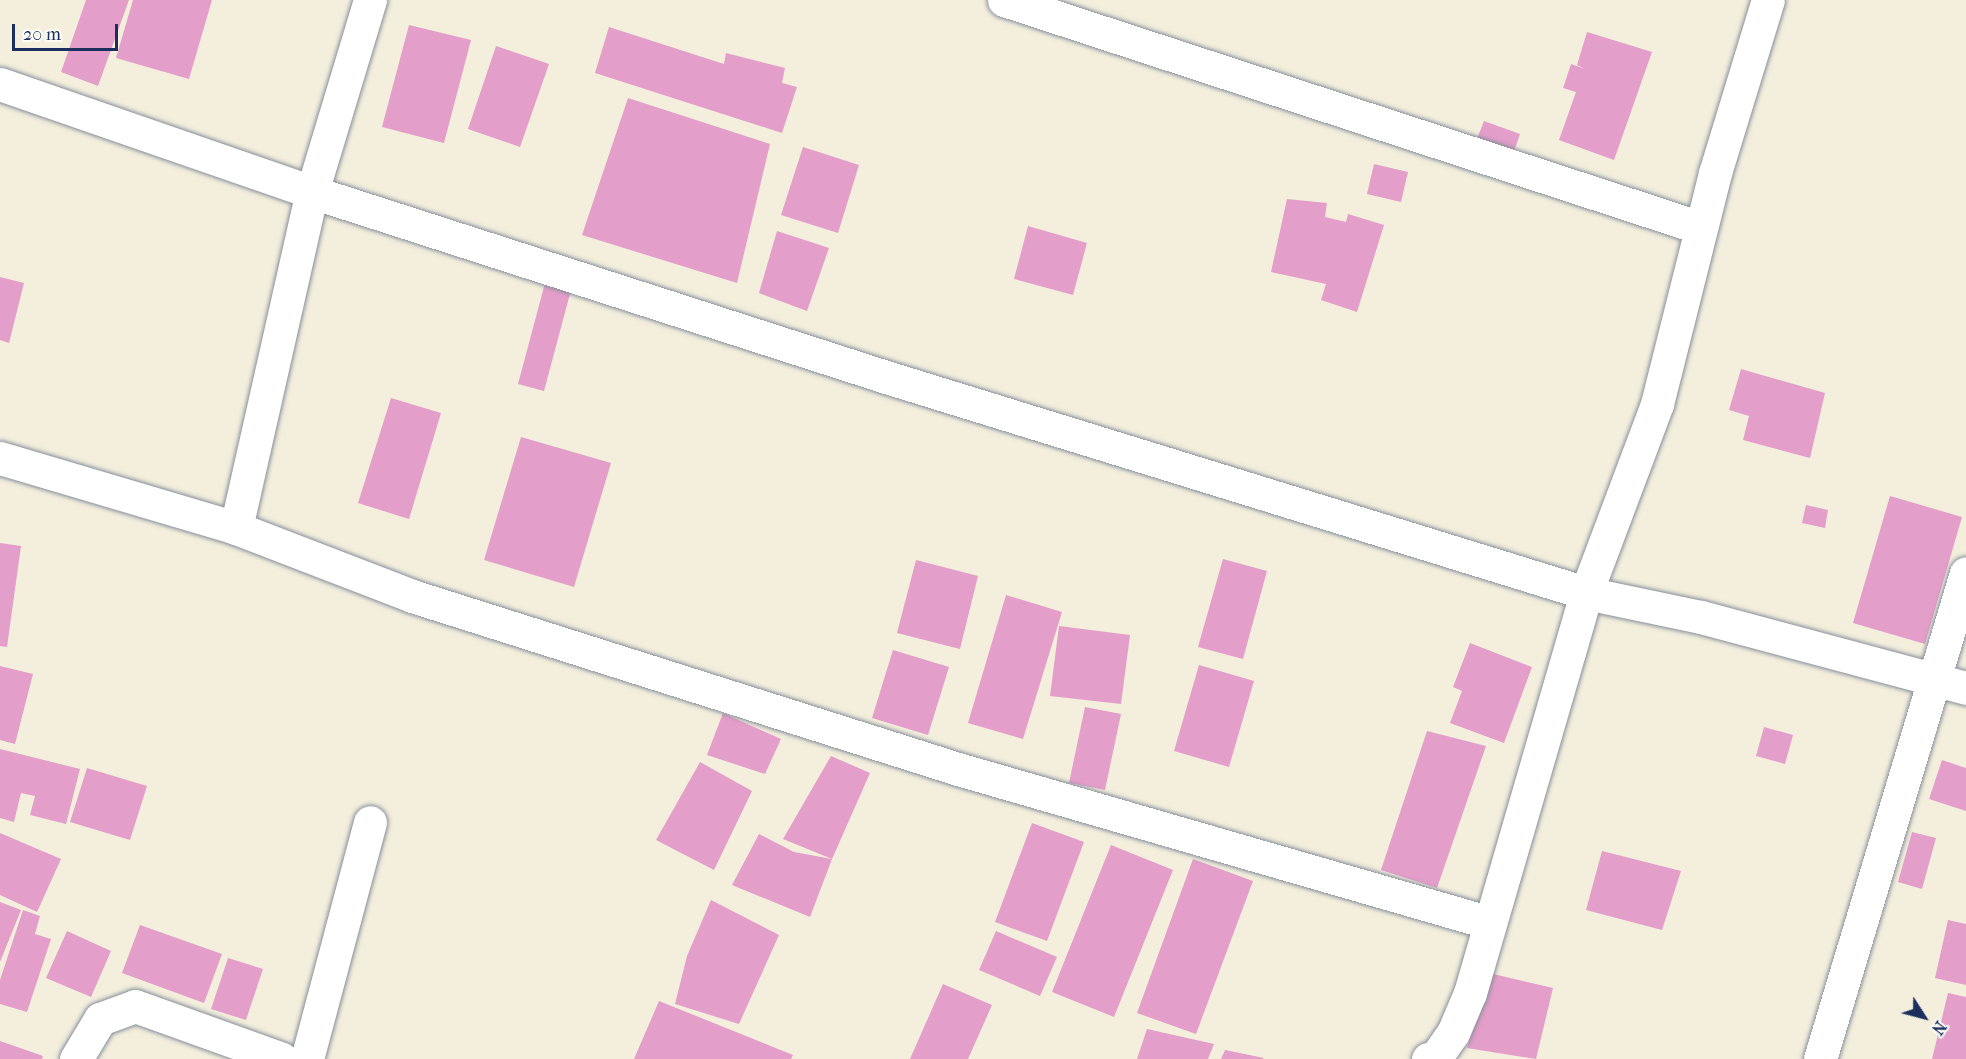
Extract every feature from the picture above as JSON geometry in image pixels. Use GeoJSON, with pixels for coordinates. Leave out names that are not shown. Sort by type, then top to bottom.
{"type":"FeatureCollection","features":[{"type":"Feature","properties":{"kind":"street"},"geometry":{"type":"LineString","coordinates":[[236,528],[312,192],[370,0]]}},
{"type":"Feature","properties":{"kind":"street"},"geometry":{"type":"LineString","coordinates":[[1004,0],[1701,228]]}},
{"type":"Feature","properties":{"kind":"street"},"geometry":{"type":"LineString","coordinates":[[1428,1059],[1436,1057],[1453,1033],[1470,993],[1487,922],[1586,593],[1657,404],[1701,228],[1768,0]]}},
{"type":"Feature","properties":{"kind":"street"},"geometry":{"type":"LineString","coordinates":[[0,84],[312,192],[886,377],[1586,593],[1934,675],[1966,688]]}},
{"type":"Feature","properties":{"kind":"street"},"geometry":{"type":"LineString","coordinates":[[0,458],[236,528],[412,596],[958,769],[1487,922]]}},
{"type":"Feature","properties":{"kind":"street"},"geometry":{"type":"LineString","coordinates":[[1820,1059],[1966,573]]}},
{"type":"Feature","properties":{"kind":"street"},"geometry":{"type":"LineString","coordinates":[[307,1059],[370,822]]}},
{"type":"Feature","properties":{"kind":"street"},"geometry":{"type":"LineString","coordinates":[[76,1059],[100,1019],[135,1006],[282,1059]]}},
{"type":"Feature","properties":{"kind":"building"},"geometry":{"type":"Polygon","coordinates":[[[86,0],[129,0],[98,86],[61,72],[86,0]]]}},
{"type":"Feature","properties":{"kind":"building"},"geometry":{"type":"Polygon","coordinates":[[[133,0],[212,0],[189,79],[116,58],[133,0]]]}},
{"type":"Feature","properties":{"kind":"building"},"geometry":{"type":"Polygon","coordinates":[[[409,25],[471,40],[444,143],[382,127],[409,25]]]}},
{"type":"Feature","properties":{"kind":"building"},"geometry":{"type":"Polygon","coordinates":[[[609,27],[724,64],[726,53],[785,68],[782,83],[797,87],[782,133],[595,73],[609,27]]]}},
{"type":"Feature","properties":{"kind":"building"},"geometry":{"type":"Polygon","coordinates":[[[1587,32],[1652,52],[1614,160],[1559,140],[1576,92],[1563,88],[1571,64],[1585,69],[1577,65],[1587,32]]]}},
{"type":"Feature","properties":{"kind":"building"},"geometry":{"type":"Polygon","coordinates":[[[496,46],[549,64],[520,147],[468,129],[496,46]]]}},
{"type":"Feature","properties":{"kind":"building"},"geometry":{"type":"Polygon","coordinates":[[[628,98],[770,144],[737,283],[582,235],[628,98]]]}},
{"type":"Feature","properties":{"kind":"building"},"geometry":{"type":"Polygon","coordinates":[[[1484,121],[1520,134],[1512,157],[1475,144],[1484,121]]]}},
{"type":"Feature","properties":{"kind":"building"},"geometry":{"type":"Polygon","coordinates":[[[803,147],[859,165],[838,233],[781,215],[803,147]]]}},
{"type":"Feature","properties":{"kind":"building"},"geometry":{"type":"Polygon","coordinates":[[[1374,164],[1408,172],[1401,202],[1367,194],[1374,164]]]}},
{"type":"Feature","properties":{"kind":"building"},"geometry":{"type":"Polygon","coordinates":[[[1287,199],[1327,203],[1325,217],[1346,222],[1348,214],[1384,225],[1357,312],[1321,300],[1326,284],[1271,272],[1287,199]]]}},
{"type":"Feature","properties":{"kind":"building"},"geometry":{"type":"Polygon","coordinates":[[[1028,226],[1087,243],[1073,295],[1014,279],[1028,226]]]}},
{"type":"Feature","properties":{"kind":"building"},"geometry":{"type":"Polygon","coordinates":[[[777,231],[829,248],[807,311],[759,293],[777,231]]]}},
{"type":"Feature","properties":{"kind":"building"},"geometry":{"type":"Polygon","coordinates":[[[0,277],[24,283],[9,343],[0,340],[0,277]]]}},
{"type":"Feature","properties":{"kind":"building"},"geometry":{"type":"Polygon","coordinates":[[[545,283],[571,290],[544,391],[518,384],[545,283]]]}},
{"type":"Feature","properties":{"kind":"building"},"geometry":{"type":"Polygon","coordinates":[[[1741,369],[1825,393],[1810,458],[1743,440],[1749,416],[1729,410],[1741,369]]]}},
{"type":"Feature","properties":{"kind":"building"},"geometry":{"type":"Polygon","coordinates":[[[391,398],[441,413],[409,519],[358,503],[391,398]]]}},
{"type":"Feature","properties":{"kind":"building"},"geometry":{"type":"Polygon","coordinates":[[[521,437],[611,463],[574,587],[484,560],[521,437]]]}},
{"type":"Feature","properties":{"kind":"building"},"geometry":{"type":"Polygon","coordinates":[[[1890,496],[1962,517],[1925,644],[1853,623],[1890,496]]]}},
{"type":"Feature","properties":{"kind":"building"},"geometry":{"type":"Polygon","coordinates":[[[1806,505],[1828,510],[1825,528],[1802,523],[1806,505]]]}},
{"type":"Feature","properties":{"kind":"building"},"geometry":{"type":"Polygon","coordinates":[[[0,543],[21,546],[7,647],[0,646],[0,543]]]}},
{"type":"Feature","properties":{"kind":"building"},"geometry":{"type":"Polygon","coordinates":[[[1223,559],[1267,571],[1243,659],[1198,647],[1223,559]]]}},
{"type":"Feature","properties":{"kind":"building"},"geometry":{"type":"Polygon","coordinates":[[[916,560],[978,576],[960,649],[897,633],[916,560]]]}},
{"type":"Feature","properties":{"kind":"building"},"geometry":{"type":"Polygon","coordinates":[[[1006,595],[1062,612],[1023,739],[968,723],[1006,595]]]}},
{"type":"Feature","properties":{"kind":"building"},"geometry":{"type":"Polygon","coordinates":[[[1059,626],[1130,635],[1121,704],[1050,696],[1059,626]]]}},
{"type":"Feature","properties":{"kind":"building"},"geometry":{"type":"Polygon","coordinates":[[[1470,643],[1532,667],[1504,743],[1450,723],[1462,691],[1453,687],[1470,643]]]}},
{"type":"Feature","properties":{"kind":"building"},"geometry":{"type":"Polygon","coordinates":[[[893,650],[949,667],[928,735],[872,718],[893,650]]]}},
{"type":"Feature","properties":{"kind":"building"},"geometry":{"type":"Polygon","coordinates":[[[1199,665],[1254,681],[1229,767],[1174,751],[1199,665]]]}},
{"type":"Feature","properties":{"kind":"building"},"geometry":{"type":"Polygon","coordinates":[[[0,666],[33,674],[15,744],[0,740],[0,666]]]}},
{"type":"Feature","properties":{"kind":"building"},"geometry":{"type":"Polygon","coordinates":[[[1085,707],[1121,714],[1105,790],[1069,783],[1085,707]]]}},
{"type":"Feature","properties":{"kind":"building"},"geometry":{"type":"Polygon","coordinates":[[[723,713],[781,739],[765,774],[707,755],[723,713]]]}},
{"type":"Feature","properties":{"kind":"building"},"geometry":{"type":"Polygon","coordinates":[[[1764,727],[1793,735],[1785,764],[1756,756],[1764,727]]]}},
{"type":"Feature","properties":{"kind":"building"},"geometry":{"type":"Polygon","coordinates":[[[1427,731],[1486,746],[1437,888],[1381,870],[1427,731]]]}},
{"type":"Feature","properties":{"kind":"building"},"geometry":{"type":"Polygon","coordinates":[[[0,749],[80,769],[66,824],[30,815],[35,796],[21,793],[14,822],[0,818],[0,749]]]}},
{"type":"Feature","properties":{"kind":"building"},"geometry":{"type":"Polygon","coordinates":[[[831,756],[870,773],[832,859],[783,839],[831,756]]]}},
{"type":"Feature","properties":{"kind":"building"},"geometry":{"type":"Polygon","coordinates":[[[1942,760],[1966,768],[1966,811],[1929,799],[1942,760]]]}},
{"type":"Feature","properties":{"kind":"building"},"geometry":{"type":"Polygon","coordinates":[[[700,762],[752,791],[714,870],[656,840],[700,762]]]}},
{"type":"Feature","properties":{"kind":"building"},"geometry":{"type":"Polygon","coordinates":[[[87,768],[147,786],[130,840],[70,822],[87,768]]]}},
{"type":"Feature","properties":{"kind":"building"},"geometry":{"type":"Polygon","coordinates":[[[1032,823],[1084,842],[1047,941],[995,922],[1032,823]]]}},
{"type":"Feature","properties":{"kind":"building"},"geometry":{"type":"Polygon","coordinates":[[[1912,832],[1936,838],[1922,889],[1898,882],[1912,832]]]}},
{"type":"Feature","properties":{"kind":"building"},"geometry":{"type":"Polygon","coordinates":[[[0,833],[61,859],[37,912],[0,895],[0,833]]]}},
{"type":"Feature","properties":{"kind":"building"},"geometry":{"type":"Polygon","coordinates":[[[759,834],[794,852],[832,859],[810,917],[732,885],[759,834]]]}},
{"type":"Feature","properties":{"kind":"building"},"geometry":{"type":"Polygon","coordinates":[[[1111,845],[1173,870],[1114,1017],[1052,992],[1111,845]]]}},
{"type":"Feature","properties":{"kind":"building"},"geometry":{"type":"Polygon","coordinates":[[[1602,851],[1681,871],[1662,930],[1586,910],[1602,851]]]}},
{"type":"Feature","properties":{"kind":"building"},"geometry":{"type":"Polygon","coordinates":[[[1193,859],[1253,881],[1196,1034],[1137,1013],[1193,859]]]}},
{"type":"Feature","properties":{"kind":"building"},"geometry":{"type":"Polygon","coordinates":[[[711,900],[779,935],[739,1024],[675,1004],[687,956],[711,900]]]}},
{"type":"Feature","properties":{"kind":"building"},"geometry":{"type":"Polygon","coordinates":[[[0,902],[21,910],[0,962],[0,902]]]}},
{"type":"Feature","properties":{"kind":"building"},"geometry":{"type":"Polygon","coordinates":[[[23,910],[40,916],[35,934],[51,939],[27,1012],[0,1004],[0,980],[23,910]]]}},
{"type":"Feature","properties":{"kind":"building"},"geometry":{"type":"Polygon","coordinates":[[[1948,920],[1966,924],[1966,985],[1935,978],[1948,920]]]}},
{"type":"Feature","properties":{"kind":"building"},"geometry":{"type":"Polygon","coordinates":[[[140,925],[222,954],[204,1003],[122,973],[140,925]]]}},
{"type":"Feature","properties":{"kind":"building"},"geometry":{"type":"Polygon","coordinates":[[[67,931],[111,951],[91,997],[46,978],[67,931]]]}},
{"type":"Feature","properties":{"kind":"building"},"geometry":{"type":"Polygon","coordinates":[[[996,931],[1057,957],[1040,996],[979,970],[996,931]]]}},
{"type":"Feature","properties":{"kind":"building"},"geometry":{"type":"Polygon","coordinates":[[[228,958],[263,969],[246,1020],[211,1009],[228,958]]]}},
{"type":"Feature","properties":{"kind":"building"},"geometry":{"type":"Polygon","coordinates":[[[1489,973],[1553,988],[1536,1059],[1467,1048],[1489,973]]]}},
{"type":"Feature","properties":{"kind":"building"},"geometry":{"type":"Polygon","coordinates":[[[943,984],[992,1005],[968,1059],[910,1059],[943,984]]]}},
{"type":"Feature","properties":{"kind":"building"},"geometry":{"type":"Polygon","coordinates":[[[1948,993],[1966,997],[1966,1059],[1932,1059],[1948,993]]]}},
{"type":"Feature","properties":{"kind":"building"},"geometry":{"type":"Polygon","coordinates":[[[659,1001],[793,1055],[791,1059],[634,1059],[659,1001]]]}},
{"type":"Feature","properties":{"kind":"building"},"geometry":{"type":"Polygon","coordinates":[[[1147,1029],[1214,1044],[1208,1059],[1137,1059],[1147,1029]]]}},
{"type":"Feature","properties":{"kind":"building"},"geometry":{"type":"Polygon","coordinates":[[[0,1041],[43,1056],[42,1059],[0,1059],[0,1041]]]}},
{"type":"Feature","properties":{"kind":"building"},"geometry":{"type":"Polygon","coordinates":[[[1225,1050],[1264,1058],[1221,1059],[1225,1050]]]}}]}
